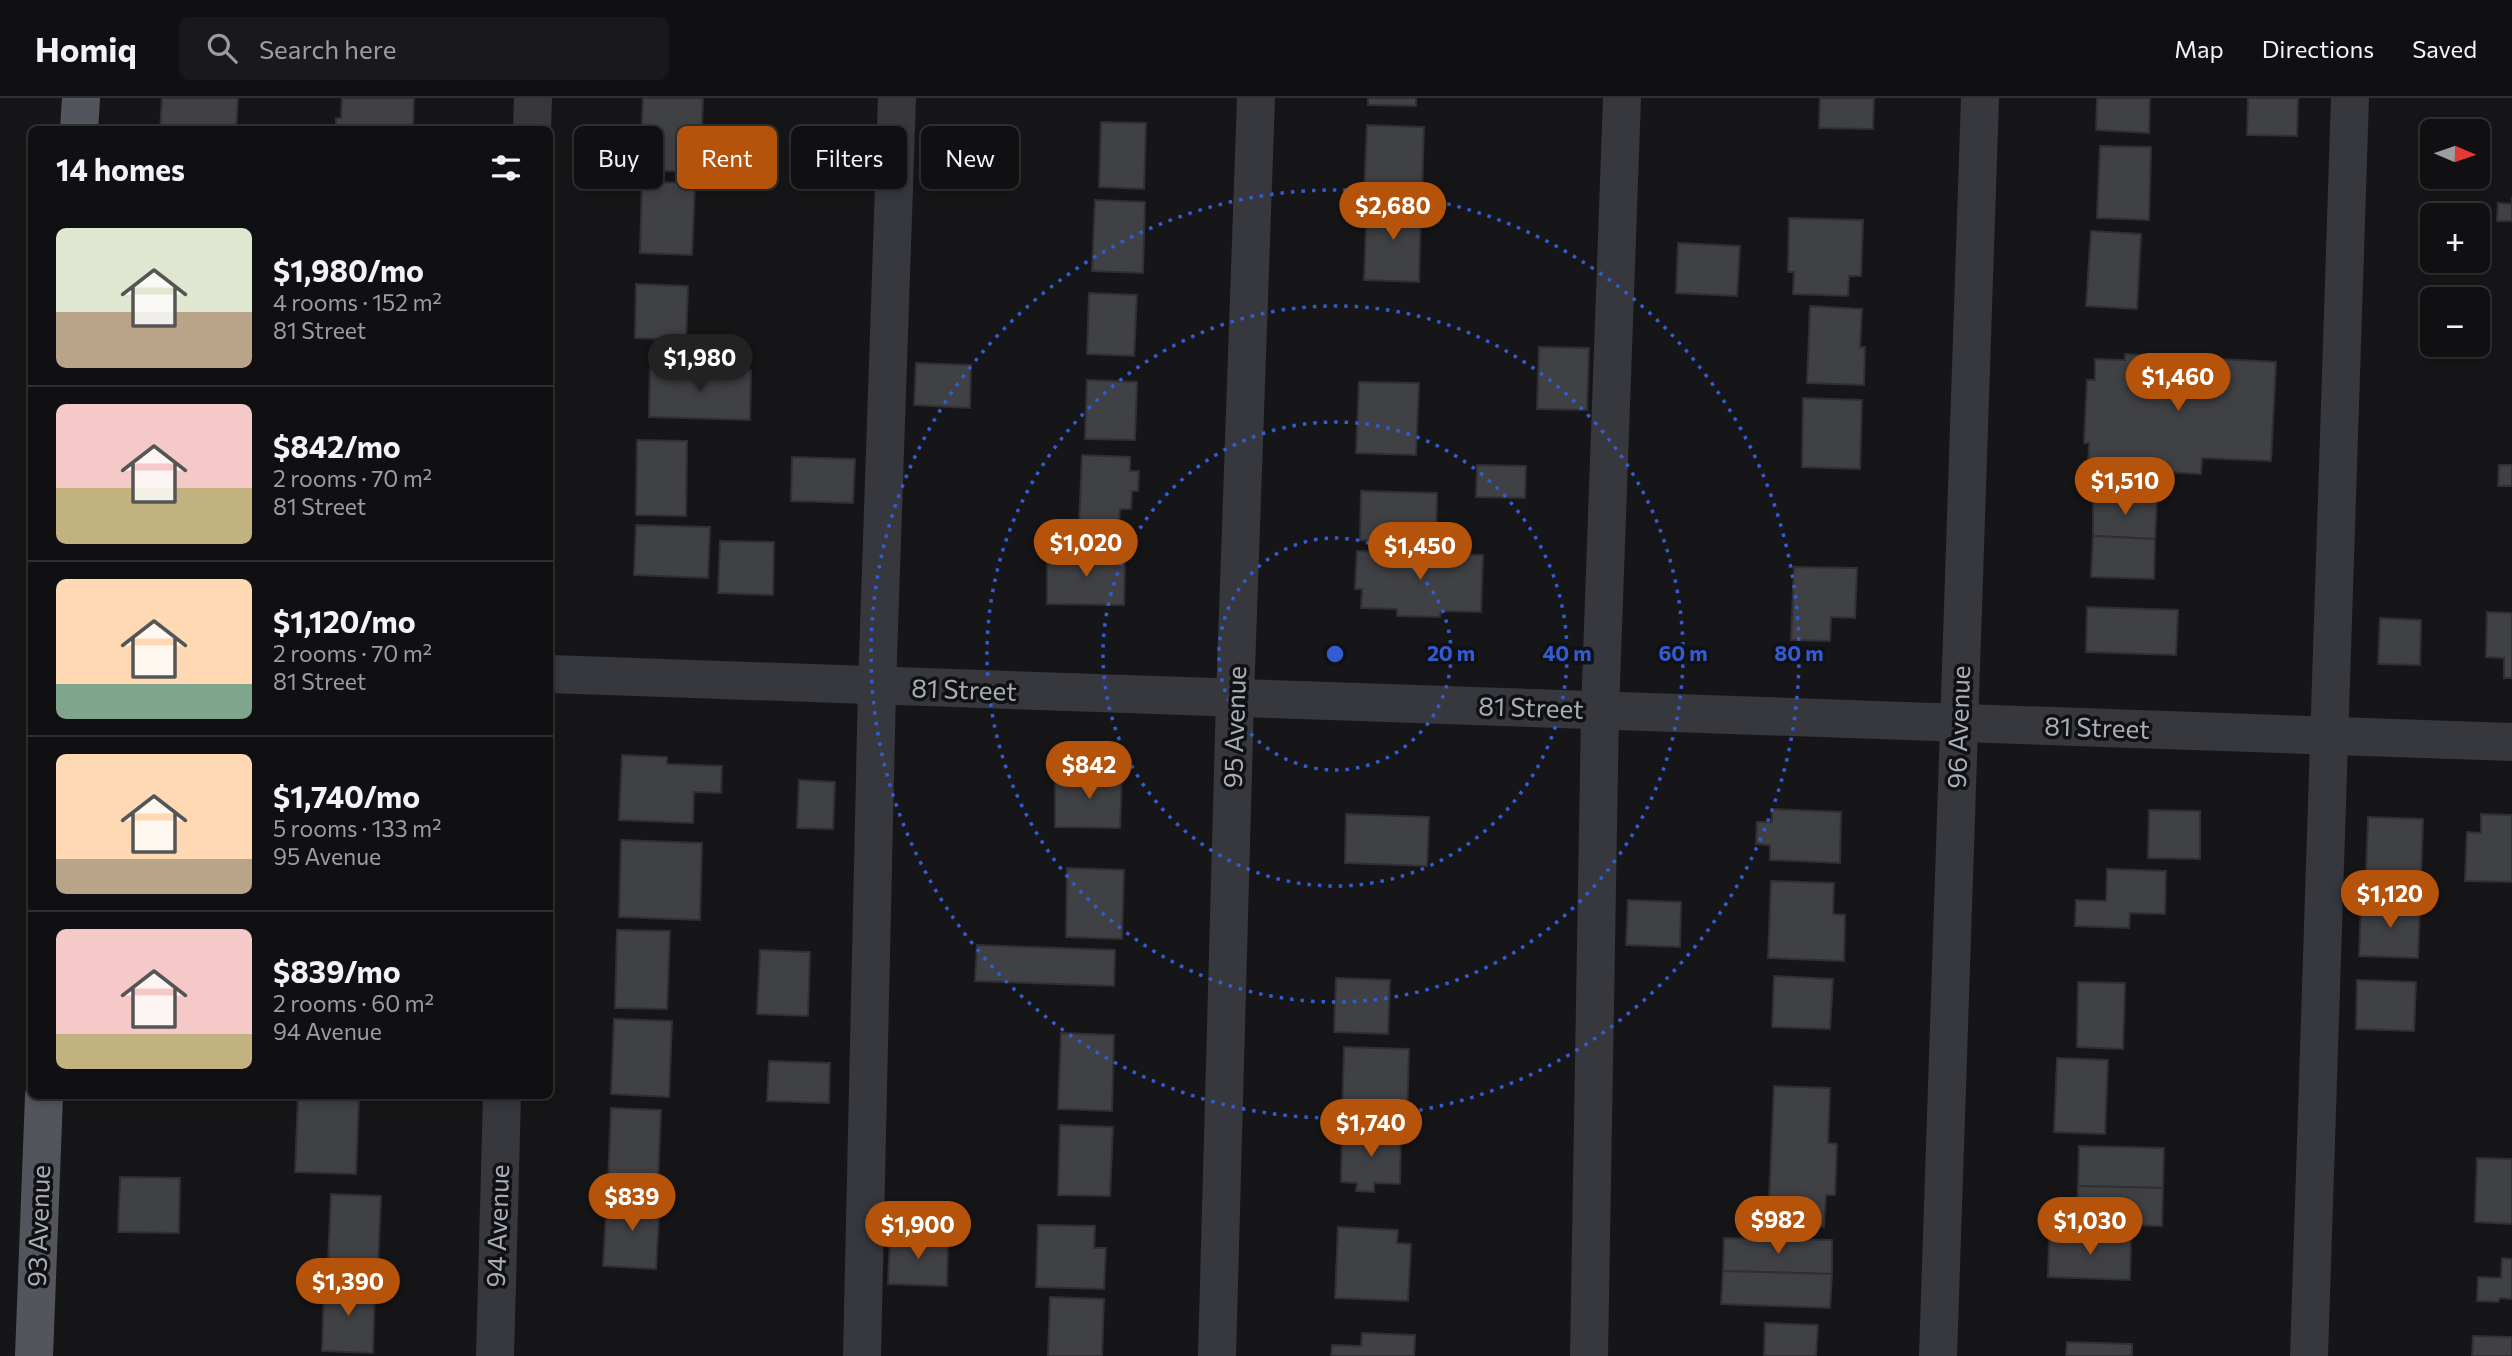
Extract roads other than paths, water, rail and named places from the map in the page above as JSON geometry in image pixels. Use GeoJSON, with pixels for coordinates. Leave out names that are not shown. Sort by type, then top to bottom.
{"type":"FeatureCollection","features":[{"type":"Feature","properties":{"kind":"main road"},"geometry":{"type":"LineString","coordinates":[[79,126],[80,98]]}},
{"type":"Feature","properties":{"kind":"main road","name":"93 Avenue"},"geometry":{"type":"LineString","coordinates":[[34,1356],[44,1099]]}},
{"type":"Feature","properties":{"kind":"street"},"geometry":{"type":"LineString","coordinates":[[532,126],[533,98]]}},
{"type":"Feature","properties":{"kind":"street"},"geometry":{"type":"LineString","coordinates":[[862,1356],[877,687],[897,98]]}},
{"type":"Feature","properties":{"kind":"street","name":"95 Avenue"},"geometry":{"type":"LineString","coordinates":[[1217,1356],[1235,698],[1256,98]]}},
{"type":"Feature","properties":{"kind":"street"},"geometry":{"type":"LineString","coordinates":[[1589,1356],[1600,711],[1622,98]]}},
{"type":"Feature","properties":{"kind":"street","name":"96 Avenue"},"geometry":{"type":"LineString","coordinates":[[1938,1356],[1980,98]]}},
{"type":"Feature","properties":{"kind":"street"},"geometry":{"type":"LineString","coordinates":[[2309,1356],[2350,98]]}},
{"type":"Feature","properties":{"kind":"street","name":"81 Street"},"geometry":{"type":"LineString","coordinates":[[553,674],[2512,742]]}},
{"type":"Feature","properties":{"kind":"street","name":"94 Avenue"},"geometry":{"type":"LineString","coordinates":[[495,1356],[502,1099]]}}]}
